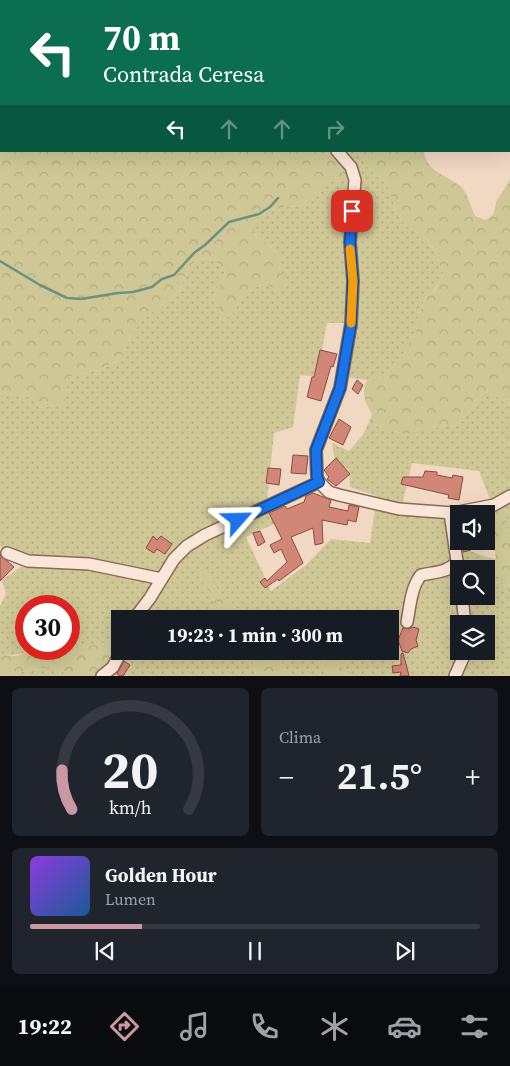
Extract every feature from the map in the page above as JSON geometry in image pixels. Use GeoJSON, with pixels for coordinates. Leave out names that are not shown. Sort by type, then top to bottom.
{"type":"FeatureCollection","features":[{"type":"Feature","properties":{"kind":"street"},"geometry":{"type":"LineString","coordinates":[[338,152],[351,167],[355,180],[350,242],[353,281],[351,324],[340,388],[316,450],[317,477],[319,482],[330,492],[339,495],[399,509],[450,513]]}},
{"type":"Feature","properties":{"kind":"street"},"geometry":{"type":"LineString","coordinates":[[141,610],[174,559],[187,546],[205,535],[319,482]]}},
{"type":"Feature","properties":{"kind":"street"},"geometry":{"type":"LineString","coordinates":[[494,505],[510,496]]}},
{"type":"Feature","properties":{"kind":"street"},"geometry":{"type":"LineString","coordinates":[[7,553],[28,561],[89,564],[162,579]]}},
{"type":"Feature","properties":{"kind":"street"},"geometry":{"type":"LineString","coordinates":[[407,622],[414,589],[420,575],[450,569]]}},
{"type":"Feature","properties":{"kind":"street"},"geometry":{"type":"LineString","coordinates":[[102,676],[113,667],[116,660]]}},
{"type":"Feature","properties":{"kind":"street"},"geometry":{"type":"LineString","coordinates":[[455,676],[462,660]]}},
{"type":"Feature","properties":{"kind":"green space"},"geometry":{"type":"Polygon","coordinates":[[[0,152],[315,152],[342,158],[349,172],[319,189],[304,204],[265,212],[254,222],[250,231],[276,251],[280,263],[279,272],[291,281],[286,289],[275,289],[266,284],[253,288],[243,294],[234,311],[225,319],[212,297],[225,276],[224,268],[213,259],[198,258],[189,268],[179,291],[144,319],[135,329],[123,354],[112,364],[97,370],[68,377],[65,403],[39,408],[34,398],[0,393],[0,152]]]}},
{"type":"Feature","properties":{"kind":"green space"},"geometry":{"type":"Polygon","coordinates":[[[315,152],[358,152],[369,169],[387,185],[397,212],[405,225],[427,239],[434,249],[443,273],[441,280],[425,298],[418,318],[416,332],[400,358],[386,375],[367,380],[345,377],[353,323],[327,323],[317,377],[300,375],[293,427],[274,433],[267,500],[274,524],[246,537],[271,591],[307,564],[331,539],[370,543],[377,496],[350,487],[349,469],[335,462],[332,443],[349,451],[363,435],[369,422],[406,435],[422,429],[458,425],[486,392],[510,400],[510,532],[507,529],[506,522],[495,511],[495,505],[492,505],[479,471],[412,463],[402,506],[450,518],[450,550],[467,550],[484,556],[487,560],[450,560],[450,605],[495,605],[495,572],[510,593],[510,676],[347,676],[342,671],[343,660],[399,660],[399,610],[238,610],[219,592],[203,568],[200,576],[219,610],[111,610],[111,647],[105,643],[80,647],[80,595],[15,595],[15,654],[0,655],[0,606],[6,594],[2,580],[25,564],[0,546],[0,393],[34,398],[39,408],[65,403],[68,377],[97,370],[112,364],[123,354],[135,329],[144,319],[179,291],[189,268],[198,258],[213,259],[224,268],[225,276],[212,297],[225,319],[234,311],[243,294],[249,290],[266,284],[275,289],[280,263],[276,251],[250,231],[254,222],[265,212],[304,204],[311,195],[342,176],[342,158],[315,152]]]}},
{"type":"Feature","properties":{"kind":"green space"},"geometry":{"type":"Polygon","coordinates":[[[358,152],[424,152],[433,169],[462,188],[468,197],[475,216],[486,220],[493,215],[497,200],[510,180],[510,400],[486,392],[458,425],[422,429],[406,435],[369,422],[372,414],[364,393],[367,380],[386,375],[400,358],[416,332],[418,318],[425,298],[434,291],[443,273],[434,249],[427,239],[405,225],[397,212],[387,185],[369,169],[358,152]]]}},
{"type":"Feature","properties":{"kind":"green space"},"geometry":{"type":"Polygon","coordinates":[[[506,508],[507,529],[510,532],[510,593],[495,572],[495,560],[487,560],[484,556],[496,558],[495,510],[506,508]]]}},
{"type":"Feature","properties":{"kind":"green space"},"geometry":{"type":"Polygon","coordinates":[[[203,568],[219,592],[238,610],[219,610],[200,576],[203,568]]]}},
{"type":"Feature","properties":{"kind":"green space"},"geometry":{"type":"Polygon","coordinates":[[[105,643],[111,647],[111,660],[125,660],[126,669],[122,676],[69,676],[62,671],[49,667],[0,676],[0,655],[15,656],[15,660],[80,660],[80,647],[105,643]]]}},
{"type":"Feature","properties":{"kind":"green space"},"geometry":{"type":"Polygon","coordinates":[[[124,660],[253,660],[256,676],[122,676],[124,660]]]}},
{"type":"Feature","properties":{"kind":"green space"},"geometry":{"type":"Polygon","coordinates":[[[253,660],[281,660],[287,676],[256,676],[253,660]]]}},
{"type":"Feature","properties":{"kind":"green space"},"geometry":{"type":"Polygon","coordinates":[[[281,660],[322,660],[325,676],[287,676],[281,660]]]}},
{"type":"Feature","properties":{"kind":"green space"},"geometry":{"type":"Polygon","coordinates":[[[322,660],[343,660],[342,671],[347,676],[325,676],[322,660]]]}},
{"type":"Feature","properties":{"kind":"green space"},"geometry":{"type":"Polygon","coordinates":[[[49,667],[62,671],[69,676],[0,676],[49,667]]]}},
{"type":"Feature","properties":{"kind":"building"},"geometry":{"type":"Polygon","coordinates":[[[320,350],[337,354],[333,367],[331,366],[321,401],[307,397],[320,350]]]}},
{"type":"Feature","properties":{"kind":"building"},"geometry":{"type":"Polygon","coordinates":[[[357,380],[363,385],[358,394],[352,389],[357,380]]]}},
{"type":"Feature","properties":{"kind":"building"},"geometry":{"type":"Polygon","coordinates":[[[339,419],[351,427],[343,445],[329,438],[339,419]]]}},
{"type":"Feature","properties":{"kind":"building"},"geometry":{"type":"Polygon","coordinates":[[[293,455],[308,456],[306,474],[291,473],[293,455]]]}},
{"type":"Feature","properties":{"kind":"building"},"geometry":{"type":"Polygon","coordinates":[[[336,458],[350,474],[336,486],[327,479],[329,477],[324,470],[336,458]]]}},
{"type":"Feature","properties":{"kind":"building"},"geometry":{"type":"Polygon","coordinates":[[[268,468],[281,469],[279,485],[266,483],[268,468]]]}},
{"type":"Feature","properties":{"kind":"building"},"geometry":{"type":"Polygon","coordinates":[[[425,471],[437,472],[437,475],[452,478],[453,475],[463,477],[459,500],[448,498],[449,495],[401,484],[403,477],[423,477],[425,471]]]}},
{"type":"Feature","properties":{"kind":"building"},"geometry":{"type":"Polygon","coordinates":[[[313,493],[331,500],[329,507],[348,511],[349,505],[359,507],[356,522],[348,520],[347,525],[322,520],[323,543],[315,545],[313,528],[291,537],[303,563],[279,581],[278,579],[265,588],[260,582],[265,578],[267,581],[287,562],[281,549],[274,553],[270,545],[282,539],[269,513],[285,506],[287,509],[304,502],[306,496],[313,493]]]}},
{"type":"Feature","properties":{"kind":"building"},"geometry":{"type":"Polygon","coordinates":[[[260,531],[265,542],[258,546],[253,533],[260,531]]]}},
{"type":"Feature","properties":{"kind":"building"},"geometry":{"type":"Polygon","coordinates":[[[153,536],[157,540],[161,536],[172,544],[165,554],[157,549],[154,553],[146,548],[153,536]]]}},
{"type":"Feature","properties":{"kind":"building"},"geometry":{"type":"Polygon","coordinates":[[[0,555],[14,567],[0,581],[0,555]]]}},
{"type":"Feature","properties":{"kind":"building"},"geometry":{"type":"Polygon","coordinates":[[[413,627],[419,629],[416,640],[418,646],[411,649],[408,653],[402,651],[399,638],[403,628],[409,629],[413,627]]]}},
{"type":"Feature","properties":{"kind":"building"},"geometry":{"type":"Polygon","coordinates":[[[403,653],[409,676],[400,676],[401,672],[393,673],[392,666],[401,665],[401,654],[403,653]]]}},
{"type":"Feature","properties":{"kind":"building"},"geometry":{"type":"Polygon","coordinates":[[[124,661],[130,665],[123,676],[120,676],[117,674],[124,661]]]}},
{"type":"Feature","properties":{"kind":"waterway"},"geometry":{"type":"LineString","coordinates":[[0,261],[40,285],[67,298],[81,299],[133,292],[152,287],[162,279],[174,275],[194,253],[229,222],[259,214],[270,207],[278,198]]}},
{"type":"Feature","properties":{"kind":"slow traffic"},"geometry":{"type":"LineString","coordinates":[[350,249],[353,281],[351,323]]}},
{"type":"Feature","properties":{"kind":"route"},"geometry":{"type":"LineString","coordinates":[[238,520],[319,482],[317,477],[316,450],[340,388],[351,324],[353,281],[350,242],[352,211]]}}]}
